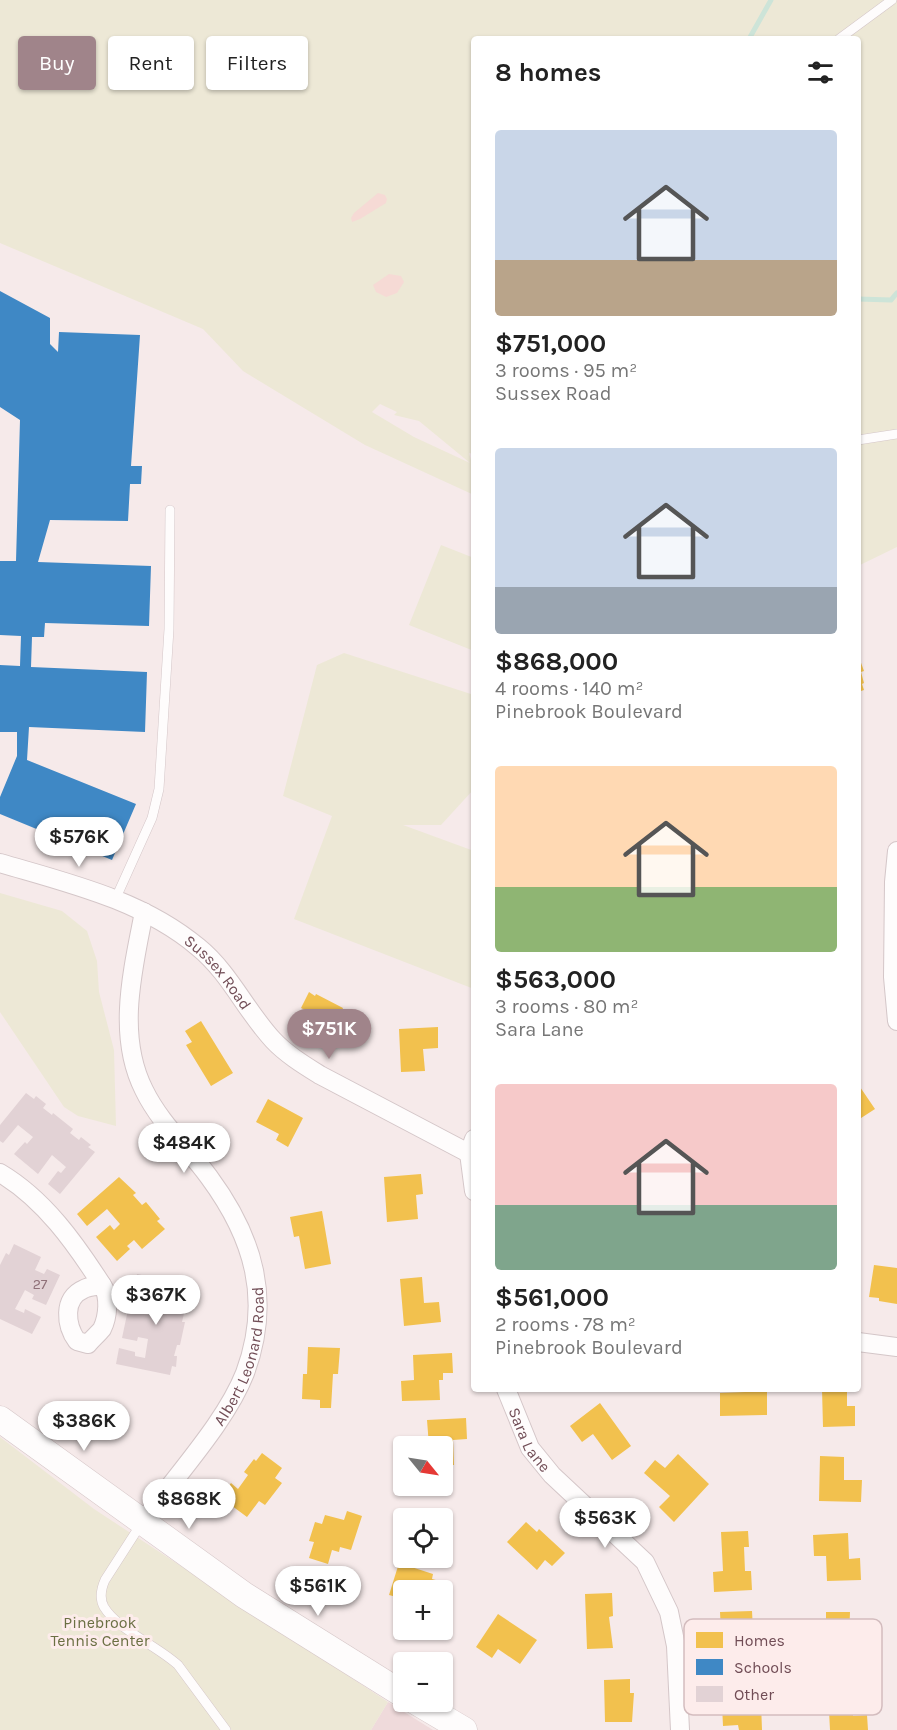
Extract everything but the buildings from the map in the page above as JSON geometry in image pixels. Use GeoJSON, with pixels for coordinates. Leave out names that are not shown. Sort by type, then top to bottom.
{"type":"FeatureCollection","features":[{"type":"Feature","properties":{"kind":"street"},"geometry":{"type":"LineString","coordinates":[[897,851],[893,977],[897,1021]]}},
{"type":"Feature","properties":{"kind":"street","name":"Sussex Road"},"geometry":{"type":"LineString","coordinates":[[0,863],[86,888],[144,912],[199,947],[235,988],[273,1040],[299,1062],[320,1076],[471,1149]]}},
{"type":"Feature","properties":{"kind":"street","name":"Albert Leonard Road"},"geometry":{"type":"LineString","coordinates":[[143,1522],[221,1417],[244,1375],[256,1339],[258,1312],[256,1280],[250,1250],[234,1215],[209,1177],[167,1125],[143,1090],[131,1052],[129,1014],[134,966],[144,912]]}},
{"type":"Feature","properties":{"kind":"street"},"geometry":{"type":"LineString","coordinates":[[0,1173],[11,1179],[38,1203],[72,1239],[102,1285]]}},
{"type":"Feature","properties":{"kind":"street"},"geometry":{"type":"LineString","coordinates":[[861,1342],[897,1347]]}},
{"type":"Feature","properties":{"kind":"street","name":"Sara Lane"},"geometry":{"type":"LineString","coordinates":[[507,1392],[530,1448],[552,1475],[645,1562],[669,1612],[676,1646],[680,1730]]}},
{"type":"Feature","properties":{"kind":"street"},"geometry":{"type":"LineString","coordinates":[[0,1419],[244,1595],[393,1689]]}},
{"type":"Feature","properties":{"kind":"street"},"geometry":{"type":"LineString","coordinates":[[434,1712],[464,1730]]}},
{"type":"Feature","properties":{"kind":"lane"},"geometry":{"type":"LineString","coordinates":[[843,36],[892,0]]}},
{"type":"Feature","properties":{"kind":"lane"},"geometry":{"type":"LineString","coordinates":[[861,440],[897,434]]}},
{"type":"Feature","properties":{"kind":"lane"},"geometry":{"type":"LineString","coordinates":[[115,900],[152,818],[159,789],[169,629],[170,510]]}},
{"type":"Feature","properties":{"kind":"lane"},"geometry":{"type":"LineString","coordinates":[[143,1522],[101,1589],[103,1606],[127,1629],[178,1665],[226,1730]]}},
{"type":"Feature","properties":{"kind":"shaded area"},"geometry":{"type":"Polygon","coordinates":[[[388,1702],[393,1705],[393,1712],[404,1712],[433,1730],[371,1730],[388,1702]]]}},
{"type":"Feature","properties":{"kind":"green space"},"geometry":{"type":"Polygon","coordinates":[[[0,0],[897,0],[897,547],[861,565],[861,36],[471,36],[471,453],[469,453],[471,460],[471,494],[365,445],[243,371],[203,329],[0,243],[0,0]],[[380,404],[372,412],[414,437],[470,463],[419,421],[394,415],[397,412],[380,404]]]}},
{"type":"Feature","properties":{"kind":"green space"},"geometry":{"type":"Polygon","coordinates":[[[441,545],[471,557],[471,650],[409,625],[441,545]]]}},
{"type":"Feature","properties":{"kind":"green space"},"geometry":{"type":"Polygon","coordinates":[[[344,653],[471,694],[471,792],[441,825],[403,825],[471,850],[471,988],[294,919],[332,816],[283,796],[317,665],[344,653]]]}},
{"type":"Feature","properties":{"kind":"green space"},"geometry":{"type":"Polygon","coordinates":[[[0,893],[62,911],[87,931],[97,961],[99,992],[114,1050],[116,1126],[78,1116],[64,1107],[0,1012],[0,893]]]}},
{"type":"Feature","properties":{"kind":"green space","name":"Pinebrook Tennis Center"},"geometry":{"type":"Polygon","coordinates":[[[0,1437],[94,1509],[388,1702],[371,1730],[0,1730],[0,1437]]]}},
{"type":"Feature","properties":{"kind":"sand"},"geometry":{"type":"Polygon","coordinates":[[[378,193],[385,195],[386,203],[352,222],[351,218],[354,213],[378,193]]]}},
{"type":"Feature","properties":{"kind":"sand"},"geometry":{"type":"Polygon","coordinates":[[[389,274],[401,276],[404,282],[397,293],[386,297],[376,292],[373,285],[389,274]]]}},
{"type":"Feature","properties":{"kind":"waterway"},"geometry":{"type":"LineString","coordinates":[[751,36],[771,0]]}},
{"type":"Feature","properties":{"kind":"waterway"},"geometry":{"type":"LineString","coordinates":[[861,299],[891,300],[897,293]]}}]}
